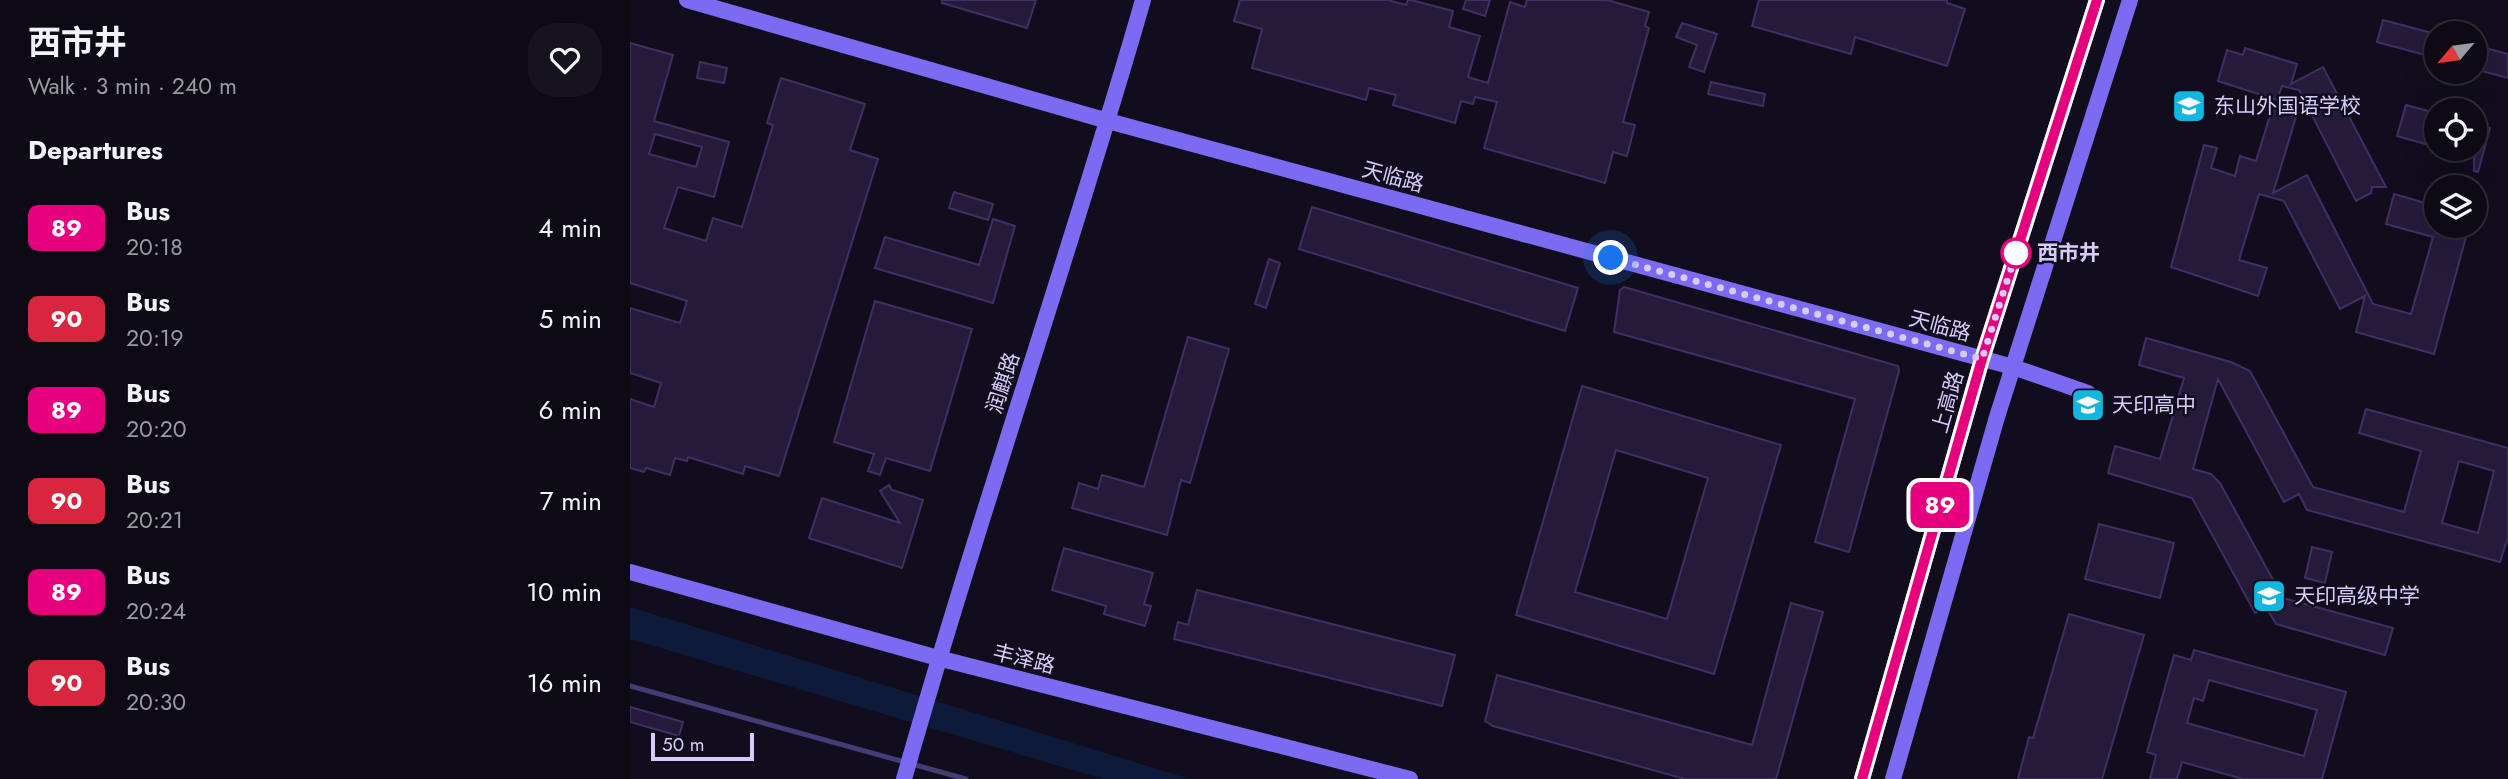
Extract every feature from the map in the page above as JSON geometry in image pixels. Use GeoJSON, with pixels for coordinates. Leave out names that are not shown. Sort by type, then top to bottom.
{"type":"FeatureCollection","features":[{"type":"Feature","properties":{"kind":"main road","name":"天临路"},"geometry":{"type":"LineString","coordinates":[[687,0],[1108,121],[1982,359],[2088,393]]}},
{"type":"Feature","properties":{"kind":"main road","name":"润麒路"},"geometry":{"type":"LineString","coordinates":[[906,771],[938,658],[1108,121],[1143,0]]}},
{"type":"Feature","properties":{"kind":"main road","name":"上高路"},"geometry":{"type":"LineString","coordinates":[[1862,779],[1982,359],[2097,0]]}},
{"type":"Feature","properties":{"kind":"main road"},"geometry":{"type":"LineString","coordinates":[[1893,779],[2013,368],[2130,0]]}},
{"type":"Feature","properties":{"kind":"main road","name":"丰泽路"},"geometry":{"type":"LineString","coordinates":[[630,572],[938,658],[1410,779]]}},
{"type":"Feature","properties":{"kind":"lane"},"geometry":{"type":"LineString","coordinates":[[630,685],[906,771],[966,779]]}},
{"type":"Feature","properties":{"kind":"water"},"geometry":{"type":"Polygon","coordinates":[[[630,607],[1190,779],[1103,779],[630,639],[630,607]]]}},
{"type":"Feature","properties":{"kind":"building"},"geometry":{"type":"Polygon","coordinates":[[[942,0],[1036,0],[1027,28],[942,3],[942,0]]]}},
{"type":"Feature","properties":{"kind":"building"},"geometry":{"type":"Polygon","coordinates":[[[1240,0],[1388,0],[1406,5],[1408,0],[1411,0],[1453,11],[1449,27],[1480,36],[1468,77],[1488,83],[1510,2],[1525,7],[1527,0],[1607,0],[1649,12],[1645,26],[1649,28],[1623,122],[1635,125],[1627,156],[1613,152],[1605,183],[1484,148],[1497,102],[1475,97],[1473,104],[1461,101],[1455,123],[1393,105],[1396,95],[1369,88],[1366,100],[1252,68],[1262,29],[1234,21],[1240,0]]]}},
{"type":"Feature","properties":{"kind":"building"},"geometry":{"type":"Polygon","coordinates":[[[1466,0],[1490,0],[1485,16],[1463,9],[1466,0]]]}},
{"type":"Feature","properties":{"kind":"building"},"geometry":{"type":"Polygon","coordinates":[[[1759,0],[1947,0],[1947,3],[1965,9],[1947,66],[1855,37],[1851,54],[1752,26],[1759,0]]]}},
{"type":"Feature","properties":{"kind":"building"},"geometry":{"type":"Polygon","coordinates":[[[2383,20],[2424,31],[2424,55],[2377,42],[2383,20]]]}},
{"type":"Feature","properties":{"kind":"building"},"geometry":{"type":"Polygon","coordinates":[[[1682,23],[1717,34],[1704,72],[1689,67],[1697,45],[1676,37],[1682,23]]]}},
{"type":"Feature","properties":{"kind":"building"},"geometry":{"type":"Polygon","coordinates":[[[630,43],[673,55],[654,121],[729,142],[714,197],[678,187],[664,228],[706,241],[713,218],[742,227],[773,125],[767,123],[781,78],[865,104],[850,150],[878,159],[779,476],[745,466],[743,474],[688,457],[687,461],[675,458],[670,475],[646,468],[644,472],[630,468],[630,399],[654,407],[661,383],[630,373],[630,308],[680,323],[687,301],[630,283],[630,43]],[[655,134],[649,154],[696,167],[702,147],[655,134]]]}},
{"type":"Feature","properties":{"kind":"building"},"geometry":{"type":"Polygon","coordinates":[[[2245,48],[2297,64],[2291,84],[2323,67],[2386,187],[2372,187],[2371,193],[2356,201],[2299,90],[2282,86],[2277,100],[2218,81],[2227,50],[2243,55],[2245,48]]]}},
{"type":"Feature","properties":{"kind":"building"},"geometry":{"type":"Polygon","coordinates":[[[2487,48],[2508,54],[2508,78],[2487,72],[2487,48]]]}},
{"type":"Feature","properties":{"kind":"building"},"geometry":{"type":"Polygon","coordinates":[[[700,62],[727,68],[724,83],[697,78],[700,62]]]}},
{"type":"Feature","properties":{"kind":"building"},"geometry":{"type":"Polygon","coordinates":[[[1711,82],[1765,94],[1763,106],[1708,94],[1711,82]]]}},
{"type":"Feature","properties":{"kind":"building"},"geometry":{"type":"Polygon","coordinates":[[[2406,105],[2424,110],[2424,144],[2397,136],[2406,105]]]}},
{"type":"Feature","properties":{"kind":"building"},"geometry":{"type":"Polygon","coordinates":[[[2272,109],[2296,117],[2273,193],[2307,175],[2373,304],[2411,314],[2433,238],[2466,238],[2434,354],[2356,332],[2365,296],[2340,309],[2284,201],[2259,194],[2239,260],[2267,268],[2258,296],[2171,267],[2204,145],[2217,148],[2211,168],[2235,176],[2240,156],[2256,161],[2272,109]]]}},
{"type":"Feature","properties":{"kind":"building"},"geometry":{"type":"Polygon","coordinates":[[[2474,161],[2481,161],[2478,172],[2474,171],[2474,161]]]}},
{"type":"Feature","properties":{"kind":"building"},"geometry":{"type":"Polygon","coordinates":[[[954,192],[993,204],[988,220],[949,208],[954,192]]]}},
{"type":"Feature","properties":{"kind":"building"},"geometry":{"type":"Polygon","coordinates":[[[2394,194],[2424,203],[2424,235],[2386,224],[2394,194]]]}},
{"type":"Feature","properties":{"kind":"building"},"geometry":{"type":"Polygon","coordinates":[[[1312,207],[1578,288],[1565,331],[1299,249],[1312,207]]]}},
{"type":"Feature","properties":{"kind":"building"},"geometry":{"type":"Polygon","coordinates":[[[993,219],[1015,226],[993,303],[875,268],[885,237],[979,265],[993,219]]]}},
{"type":"Feature","properties":{"kind":"building"},"geometry":{"type":"Polygon","coordinates":[[[1269,259],[1280,263],[1266,308],[1255,304],[1269,259]]]}},
{"type":"Feature","properties":{"kind":"building"},"geometry":{"type":"Polygon","coordinates":[[[1624,287],[1898,366],[1899,371],[1849,552],[1815,542],[1855,399],[1614,332],[1620,290],[1624,287]]]}},
{"type":"Feature","properties":{"kind":"building"},"geometry":{"type":"Polygon","coordinates":[[[875,301],[972,329],[930,471],[886,458],[880,475],[868,471],[874,454],[834,442],[875,301]]]}},
{"type":"Feature","properties":{"kind":"building"},"geometry":{"type":"Polygon","coordinates":[[[1188,337],[1229,349],[1190,483],[1181,480],[1167,535],[1072,508],[1079,483],[1098,489],[1102,475],[1144,487],[1188,337]]]}},
{"type":"Feature","properties":{"kind":"building"},"geometry":{"type":"Polygon","coordinates":[[[2146,338],[2231,362],[2250,371],[2313,487],[2404,512],[2421,451],[2359,433],[2366,409],[2508,448],[2508,537],[2500,562],[2307,510],[2299,494],[2284,502],[2218,379],[2193,469],[2211,474],[2220,483],[2283,598],[2393,628],[2385,655],[2276,624],[2266,607],[2255,613],[2192,498],[2108,473],[2115,446],[2160,459],[2184,378],[2139,365],[2146,338]],[[2459,461],[2442,523],[2478,533],[2494,471],[2459,461]]]}},
{"type":"Feature","properties":{"kind":"building"},"geometry":{"type":"Polygon","coordinates":[[[1582,386],[1781,445],[1714,674],[1516,615],[1582,386]],[[1616,450],[1575,592],[1667,619],[1708,478],[1616,450]]]}},
{"type":"Feature","properties":{"kind":"building"},"geometry":{"type":"Polygon","coordinates":[[[889,485],[892,490],[923,500],[902,568],[809,538],[822,498],[900,523],[880,491],[889,485]]]}},
{"type":"Feature","properties":{"kind":"building"},"geometry":{"type":"Polygon","coordinates":[[[2099,524],[2174,543],[2160,598],[2085,579],[2099,524]]]}},
{"type":"Feature","properties":{"kind":"building"},"geometry":{"type":"Polygon","coordinates":[[[2312,547],[2332,552],[2325,583],[2305,578],[2312,547]]]}},
{"type":"Feature","properties":{"kind":"building"},"geometry":{"type":"Polygon","coordinates":[[[1064,548],[1153,573],[1144,604],[1151,606],[1145,626],[1104,614],[1106,606],[1052,590],[1064,548]]]}},
{"type":"Feature","properties":{"kind":"building"},"geometry":{"type":"Polygon","coordinates":[[[1197,590],[1455,655],[1442,706],[1174,639],[1178,622],[1188,625],[1197,590]]]}},
{"type":"Feature","properties":{"kind":"building"},"geometry":{"type":"Polygon","coordinates":[[[1791,603],[1823,612],[1776,779],[1685,779],[1493,726],[1485,721],[1497,675],[1752,745],[1791,603]]]}},
{"type":"Feature","properties":{"kind":"building"},"geometry":{"type":"Polygon","coordinates":[[[2069,614],[2144,635],[2102,779],[2018,779],[2029,737],[2033,738],[2069,614]]]}},
{"type":"Feature","properties":{"kind":"building"},"geometry":{"type":"Polygon","coordinates":[[[2194,650],[2346,692],[2322,779],[2243,779],[2182,762],[2177,779],[2150,779],[2156,755],[2147,752],[2174,655],[2191,660],[2194,650]],[[2209,680],[2203,701],[2194,698],[2187,723],[2304,756],[2317,710],[2209,680]]]}},
{"type":"Feature","properties":{"kind":"building"},"geometry":{"type":"Polygon","coordinates":[[[630,707],[683,722],[679,736],[630,722],[630,707]]]}},
{"type":"Feature","properties":{"kind":"bus line","name":"89"},"geometry":{"type":"LineString","coordinates":[[1862,779],[1982,359],[2097,0]]}},
{"type":"Feature","properties":{"kind":"place","name":"东山外国语学校"},"geometry":{"type":"Point","coordinates":[2189,106]}},
{"type":"Feature","properties":{"kind":"place","name":"西市井"},"geometry":{"type":"Point","coordinates":[2016,253]}},
{"type":"Feature","properties":{"kind":"place","name":"天印高中"},"geometry":{"type":"Point","coordinates":[2088,405]}},
{"type":"Feature","properties":{"kind":"place","name":"天印高级中学"},"geometry":{"type":"Point","coordinates":[2269,596]}},
{"type":"Feature","properties":{"kind":"route"},"geometry":{"type":"LineString","coordinates":[[1611,258],[1982,359],[2016,253]]}}]}
